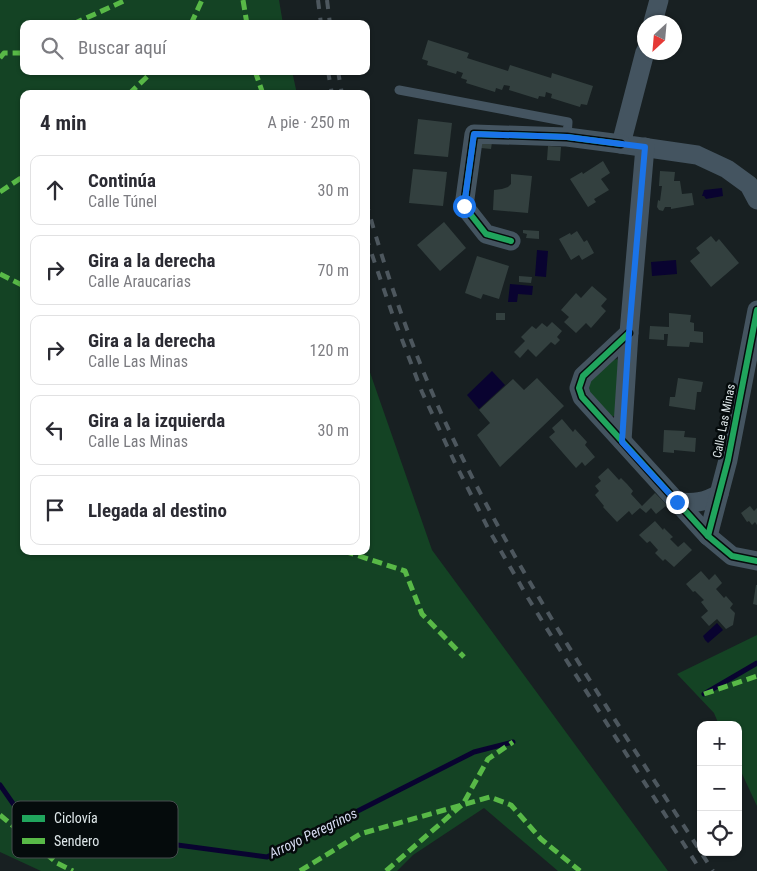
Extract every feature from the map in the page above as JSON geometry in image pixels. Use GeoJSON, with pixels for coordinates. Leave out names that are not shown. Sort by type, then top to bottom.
{"type":"FeatureCollection","features":[{"type":"Feature","properties":{"kind":"street"},"geometry":{"type":"LineString","coordinates":[[655,15],[658,0]]}},
{"type":"Feature","properties":{"kind":"street"},"geometry":{"type":"LineString","coordinates":[[622,144],[643,60]]}},
{"type":"Feature","properties":{"kind":"street"},"geometry":{"type":"LineString","coordinates":[[511,241],[486,234],[464,206],[474,134],[567,137],[697,155],[727,169],[749,185],[757,200]]}},
{"type":"Feature","properties":{"kind":"street"},"geometry":{"type":"LineString","coordinates":[[622,442],[645,147]]}},
{"type":"Feature","properties":{"kind":"street","name":"Calle Las Minas"},"geometry":{"type":"LineString","coordinates":[[708,536],[728,460],[757,310]]}},
{"type":"Feature","properties":{"kind":"street"},"geometry":{"type":"LineString","coordinates":[[629,333],[583,376],[579,388],[582,397],[708,536],[732,556],[757,562]]}},
{"type":"Feature","properties":{"kind":"street"},"geometry":{"type":"LineString","coordinates":[[677,502],[697,503],[712,499],[719,494]]}},
{"type":"Feature","properties":{"kind":"lane"},"geometry":{"type":"LineString","coordinates":[[399,90],[568,122],[567,137]]}},
{"type":"Feature","properties":{"kind":"green space"},"geometry":{"type":"Polygon","coordinates":[[[0,0],[279,0],[282,20],[20,20],[20,75],[293,75],[296,90],[20,90],[20,555],[370,555],[370,372],[432,550],[668,871],[558,871],[484,808],[413,855],[397,871],[41,871],[13,858],[178,858],[178,801],[12,801],[12,858],[0,852],[0,0]]]}},
{"type":"Feature","properties":{"kind":"green space"},"geometry":{"type":"Polygon","coordinates":[[[617,359],[620,362],[615,416],[611,416],[588,391],[590,382],[613,360],[617,359]]]}},
{"type":"Feature","properties":{"kind":"green space"},"geometry":{"type":"Polygon","coordinates":[[[757,635],[757,806],[742,774],[742,721],[717,721],[714,713],[677,674],[757,635]]]}},
{"type":"Feature","properties":{"kind":"shaded area"},"geometry":{"type":"Polygon","coordinates":[[[722,188],[723,196],[706,199],[702,196],[704,190],[722,188]]]}},
{"type":"Feature","properties":{"kind":"shaded area"},"geometry":{"type":"Polygon","coordinates":[[[537,250],[548,251],[546,277],[535,276],[537,250]]]}},
{"type":"Feature","properties":{"kind":"shaded area"},"geometry":{"type":"Polygon","coordinates":[[[676,260],[677,274],[652,276],[651,262],[676,260]]]}},
{"type":"Feature","properties":{"kind":"shaded area"},"geometry":{"type":"Polygon","coordinates":[[[510,284],[533,286],[532,295],[518,294],[517,302],[508,302],[510,284]]]}},
{"type":"Feature","properties":{"kind":"shaded area"},"geometry":{"type":"Polygon","coordinates":[[[492,371],[505,385],[479,409],[467,395],[492,371]]]}},
{"type":"Feature","properties":{"kind":"shaded area"},"geometry":{"type":"Polygon","coordinates":[[[717,623],[723,630],[708,643],[703,636],[717,623]]]}},
{"type":"Feature","properties":{"kind":"building"},"geometry":{"type":"Polygon","coordinates":[[[428,40],[469,53],[467,58],[508,71],[510,65],[551,78],[552,73],[593,86],[587,105],[581,104],[580,107],[551,98],[552,94],[546,92],[545,97],[539,96],[538,99],[509,90],[510,86],[504,85],[502,90],[496,88],[495,92],[466,83],[467,80],[461,78],[463,73],[457,71],[456,74],[427,65],[428,61],[422,59],[428,40]]]}},
{"type":"Feature","properties":{"kind":"building"},"geometry":{"type":"Polygon","coordinates":[[[418,119],[452,123],[448,157],[414,154],[418,119]]]}},
{"type":"Feature","properties":{"kind":"building"},"geometry":{"type":"Polygon","coordinates":[[[482,141],[492,142],[491,149],[481,148],[482,141]]]}},
{"type":"Feature","properties":{"kind":"building"},"geometry":{"type":"Polygon","coordinates":[[[548,146],[561,147],[560,161],[547,160],[548,146]]]}},
{"type":"Feature","properties":{"kind":"building"},"geometry":{"type":"Polygon","coordinates":[[[603,161],[610,173],[601,179],[609,190],[594,199],[596,202],[588,207],[570,179],[582,172],[583,174],[603,161]]]}},
{"type":"Feature","properties":{"kind":"building"},"geometry":{"type":"Polygon","coordinates":[[[413,169],[447,172],[443,206],[409,203],[413,169]]]}},
{"type":"Feature","properties":{"kind":"building"},"geometry":{"type":"Polygon","coordinates":[[[660,171],[675,172],[674,181],[680,181],[682,194],[692,193],[694,205],[671,209],[671,207],[665,207],[663,211],[659,210],[657,207],[658,200],[660,201],[662,186],[659,186],[660,171]]]}},
{"type":"Feature","properties":{"kind":"building"},"geometry":{"type":"Polygon","coordinates":[[[511,174],[532,176],[528,213],[493,210],[494,190],[508,187],[511,184],[511,174]]]}},
{"type":"Feature","properties":{"kind":"building"},"geometry":{"type":"Polygon","coordinates":[[[444,222],[466,248],[440,271],[417,245],[444,222]]]}},
{"type":"Feature","properties":{"kind":"building"},"geometry":{"type":"Polygon","coordinates":[[[523,230],[539,231],[539,239],[526,238],[527,234],[523,233],[523,230]]]}},
{"type":"Feature","properties":{"kind":"building"},"geometry":{"type":"Polygon","coordinates":[[[577,231],[584,242],[587,240],[594,253],[582,260],[579,255],[571,260],[559,239],[577,231]]]}},
{"type":"Feature","properties":{"kind":"building"},"geometry":{"type":"Polygon","coordinates":[[[711,236],[716,242],[719,239],[739,263],[711,287],[690,261],[700,253],[696,248],[711,236]]]}},
{"type":"Feature","properties":{"kind":"building"},"geometry":{"type":"Polygon","coordinates":[[[477,256],[509,266],[499,299],[483,294],[481,299],[465,293],[477,256]]]}},
{"type":"Feature","properties":{"kind":"building"},"geometry":{"type":"Polygon","coordinates":[[[519,276],[532,277],[531,283],[519,282],[519,276]]]}},
{"type":"Feature","properties":{"kind":"building"},"geometry":{"type":"Polygon","coordinates":[[[592,286],[607,299],[601,306],[606,311],[591,328],[586,323],[576,333],[564,322],[569,317],[561,310],[576,293],[581,298],[592,286]]]}},
{"type":"Feature","properties":{"kind":"building"},"geometry":{"type":"Polygon","coordinates":[[[496,313],[505,313],[505,320],[496,320],[496,313]]]}},
{"type":"Feature","properties":{"kind":"building"},"geometry":{"type":"Polygon","coordinates":[[[669,313],[691,315],[690,322],[694,323],[694,331],[703,332],[703,343],[690,342],[689,347],[667,346],[668,334],[664,334],[664,340],[649,339],[650,326],[669,327],[669,313]]]}},
{"type":"Feature","properties":{"kind":"building"},"geometry":{"type":"Polygon","coordinates":[[[552,322],[562,331],[557,337],[560,340],[555,345],[551,342],[536,357],[528,349],[520,358],[514,352],[525,341],[521,337],[532,326],[536,329],[542,323],[547,327],[552,322]]]}},
{"type":"Feature","properties":{"kind":"building"},"geometry":{"type":"Polygon","coordinates":[[[537,378],[564,406],[500,467],[477,435],[490,423],[479,410],[513,379],[524,390],[537,378]]]}},
{"type":"Feature","properties":{"kind":"building"},"geometry":{"type":"Polygon","coordinates":[[[678,378],[703,382],[701,392],[697,392],[695,410],[669,406],[670,397],[675,397],[678,378]]]}},
{"type":"Feature","properties":{"kind":"building"},"geometry":{"type":"Polygon","coordinates":[[[562,419],[573,432],[575,429],[587,442],[585,445],[595,457],[585,466],[582,462],[576,468],[549,437],[555,432],[552,428],[562,419]]]}},
{"type":"Feature","properties":{"kind":"building"},"geometry":{"type":"Polygon","coordinates":[[[664,430],[685,431],[684,437],[696,438],[695,452],[674,450],[674,453],[663,452],[664,430]]]}},
{"type":"Feature","properties":{"kind":"building"},"geometry":{"type":"Polygon","coordinates":[[[608,468],[619,480],[621,478],[627,484],[633,491],[631,494],[642,506],[655,493],[667,505],[656,514],[651,508],[646,513],[640,508],[632,515],[629,511],[617,522],[595,495],[599,491],[595,486],[601,481],[598,477],[608,468]]]}},
{"type":"Feature","properties":{"kind":"building"},"geometry":{"type":"Polygon","coordinates":[[[750,506],[754,511],[757,508],[757,525],[755,522],[752,525],[749,521],[747,522],[741,513],[750,506]]]}},
{"type":"Feature","properties":{"kind":"building"},"geometry":{"type":"Polygon","coordinates":[[[655,521],[673,537],[670,539],[678,547],[684,542],[692,550],[674,567],[665,559],[663,561],[655,553],[658,550],[650,541],[647,543],[639,535],[655,521]]]}},
{"type":"Feature","properties":{"kind":"building"},"geometry":{"type":"Polygon","coordinates":[[[701,571],[709,580],[715,574],[722,583],[716,589],[733,604],[730,608],[735,613],[733,625],[726,629],[717,619],[709,626],[701,617],[708,611],[701,602],[704,600],[686,584],[701,571]]]}},
{"type":"Feature","properties":{"kind":"building"},"geometry":{"type":"Polygon","coordinates":[[[757,585],[757,605],[753,604],[757,585]]]}},
{"type":"Feature","properties":{"kind":"waterway","name":"Arroyo Peregrinos"},"geometry":{"type":"LineString","coordinates":[[704,694],[757,663]]}},
{"type":"Feature","properties":{"kind":"waterway","name":"Arroyo Peregrinos"},"geometry":{"type":"LineString","coordinates":[[178,845],[267,857],[474,752],[513,742]]}},
{"type":"Feature","properties":{"kind":"waterway","name":"Arroyo Peregrinos"},"geometry":{"type":"LineString","coordinates":[[0,785],[12,802]]}},
{"type":"Feature","properties":{"kind":"railway"},"geometry":{"type":"LineString","coordinates":[[318,0],[320,20]]}},
{"type":"Feature","properties":{"kind":"railway"},"geometry":{"type":"LineString","coordinates":[[327,0],[330,20]]}},
{"type":"Feature","properties":{"kind":"railway"},"geometry":{"type":"LineString","coordinates":[[329,75],[331,90]]}},
{"type":"Feature","properties":{"kind":"railway"},"geometry":{"type":"LineString","coordinates":[[339,75],[341,90]]}},
{"type":"Feature","properties":{"kind":"railway"},"geometry":{"type":"LineString","coordinates":[[370,215],[397,301],[421,366],[464,461],[521,567],[551,618],[713,871]]}},
{"type":"Feature","properties":{"kind":"railway"},"geometry":{"type":"LineString","coordinates":[[370,249],[422,392],[490,532],[565,658],[701,871]]}},
{"type":"Feature","properties":{"kind":"marked path"},"geometry":{"type":"LineString","coordinates":[[82,20],[126,0]]}},
{"type":"Feature","properties":{"kind":"marked path"},"geometry":{"type":"LineString","coordinates":[[193,20],[202,0]]}},
{"type":"Feature","properties":{"kind":"marked path"},"geometry":{"type":"LineString","coordinates":[[243,0],[246,20]]}},
{"type":"Feature","properties":{"kind":"marked path"},"geometry":{"type":"LineString","coordinates":[[0,58],[4,53],[20,53]]}},
{"type":"Feature","properties":{"kind":"marked path"},"geometry":{"type":"LineString","coordinates":[[133,90],[149,75]]}},
{"type":"Feature","properties":{"kind":"marked path"},"geometry":{"type":"LineString","coordinates":[[256,75],[262,90]]}},
{"type":"Feature","properties":{"kind":"marked path"},"geometry":{"type":"LineString","coordinates":[[0,192],[20,179]]}},
{"type":"Feature","properties":{"kind":"marked path"},"geometry":{"type":"LineString","coordinates":[[0,274],[20,284]]}},
{"type":"Feature","properties":{"kind":"marked path"},"geometry":{"type":"LineString","coordinates":[[356,555],[405,571],[422,614],[464,657]]}},
{"type":"Feature","properties":{"kind":"marked path"},"geometry":{"type":"LineString","coordinates":[[704,694],[757,676]]}},
{"type":"Feature","properties":{"kind":"marked path"},"geometry":{"type":"LineString","coordinates":[[386,871],[463,804],[488,759],[513,742]]}},
{"type":"Feature","properties":{"kind":"marked path"},"geometry":{"type":"LineString","coordinates":[[300,871],[360,834],[490,797],[511,805],[541,839],[580,871]]}},
{"type":"Feature","properties":{"kind":"marked path"},"geometry":{"type":"LineString","coordinates":[[0,815],[12,825]]}},
{"type":"Feature","properties":{"kind":"marked path"},"geometry":{"type":"LineString","coordinates":[[51,858],[73,871]]}},
{"type":"Feature","properties":{"kind":"cycle path"},"geometry":{"type":"LineString","coordinates":[[511,241],[486,234],[464,206],[474,134],[567,137],[621,144]]}},
{"type":"Feature","properties":{"kind":"cycle path"},"geometry":{"type":"LineString","coordinates":[[708,536],[728,460],[757,310]]}},
{"type":"Feature","properties":{"kind":"cycle path"},"geometry":{"type":"LineString","coordinates":[[629,333],[583,376],[579,388],[582,397],[708,536],[732,556],[757,561]]}},
{"type":"Feature","properties":{"kind":"route"},"geometry":{"type":"LineString","coordinates":[[464,206],[474,134],[567,137],[645,147],[622,442],[677,502]]}}]}
